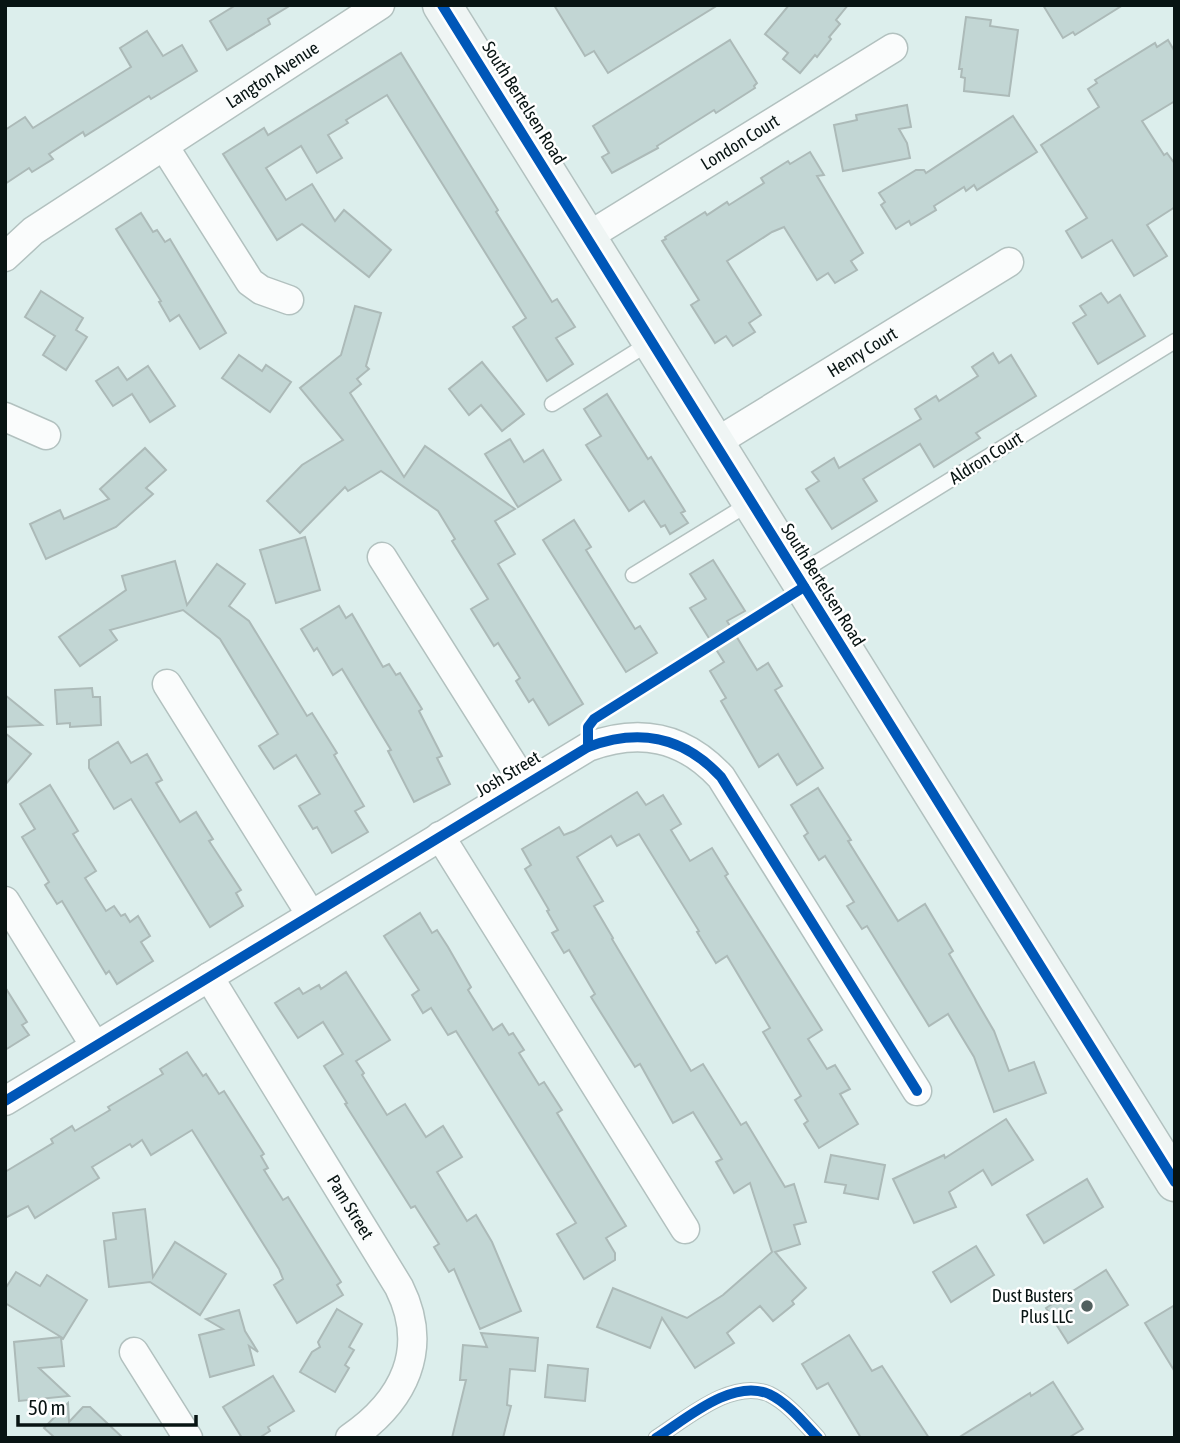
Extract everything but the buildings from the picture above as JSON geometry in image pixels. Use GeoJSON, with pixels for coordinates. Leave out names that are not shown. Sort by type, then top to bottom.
{"type":"FeatureCollection","features":[{"type":"Feature","properties":{"kind":"main road","name":"South Bertelsen Road"},"geometry":{"type":"LineString","coordinates":[[442,5],[1175,1182]]}},
{"type":"Feature","properties":{"kind":"street","name":"Langton Avenue"},"geometry":{"type":"LineString","coordinates":[[5,257],[33,231],[380,5]]}},
{"type":"Feature","properties":{"kind":"street","name":"London Court"},"geometry":{"type":"LineString","coordinates":[[587,237],[893,48]]}},
{"type":"Feature","properties":{"kind":"street"},"geometry":{"type":"LineString","coordinates":[[164,146],[250,282],[261,290],[289,300]]}},
{"type":"Feature","properties":{"kind":"street","name":"Henry Court"},"geometry":{"type":"LineString","coordinates":[[715,443],[1009,262]]}},
{"type":"Feature","properties":{"kind":"street"},"geometry":{"type":"LineString","coordinates":[[5,417],[46,435]]}},
{"type":"Feature","properties":{"kind":"street","name":"Josh Street"},"geometry":{"type":"LineString","coordinates":[[382,558],[524,784]]}},
{"type":"Feature","properties":{"kind":"street"},"geometry":{"type":"LineString","coordinates":[[167,684],[311,915]]}},
{"type":"Feature","properties":{"kind":"street","name":"Josh Street"},"geometry":{"type":"LineString","coordinates":[[5,1101],[524,784],[588,747],[627,737],[648,737],[671,742],[690,751],[721,777],[917,1091]]}},
{"type":"Feature","properties":{"kind":"street"},"geometry":{"type":"LineString","coordinates":[[440,836],[685,1229]]}},
{"type":"Feature","properties":{"kind":"street"},"geometry":{"type":"LineString","coordinates":[[5,901],[95,1046]]}},
{"type":"Feature","properties":{"kind":"street","name":"Pam Street"},"geometry":{"type":"LineString","coordinates":[[209,977],[399,1287],[411,1315],[414,1347],[398,1391],[382,1411],[350,1438]]}},
{"type":"Feature","properties":{"kind":"street"},"geometry":{"type":"LineString","coordinates":[[134,1352],[188,1438]]}},
{"type":"Feature","properties":{"kind":"lane","name":"Aldron Court"},"geometry":{"type":"LineString","coordinates":[[796,574],[1175,341]]}},
{"type":"Feature","properties":{"kind":"lane"},"geometry":{"type":"LineString","coordinates":[[552,404],[652,342]]}},
{"type":"Feature","properties":{"kind":"lane"},"geometry":{"type":"LineString","coordinates":[[633,575],[751,502]]}},
{"type":"Feature","properties":{"kind":"lane"},"geometry":{"type":"LineString","coordinates":[[656,1438],[720,1398],[745,1390],[770,1395],[782,1402],[818,1438]]}},
{"type":"Feature","properties":{"kind":"cycle path"},"geometry":{"type":"LineString","coordinates":[[442,5],[1175,1182]]}},
{"type":"Feature","properties":{"kind":"cycle path"},"geometry":{"type":"LineString","coordinates":[[588,747],[588,727],[594,719],[804,587]]}},
{"type":"Feature","properties":{"kind":"cycle path"},"geometry":{"type":"LineString","coordinates":[[5,1101],[588,747],[607,741],[642,737],[676,744],[691,752],[721,777],[917,1091]]}},
{"type":"Feature","properties":{"kind":"cycle path"},"geometry":{"type":"LineString","coordinates":[[656,1438],[710,1403],[740,1391],[769,1394],[783,1403],[818,1438]]}},
{"type":"Feature","properties":{"kind":"place","name":"Dust Busters Plus LLC"},"geometry":{"type":"Point","coordinates":[1087,1306]}}]}
